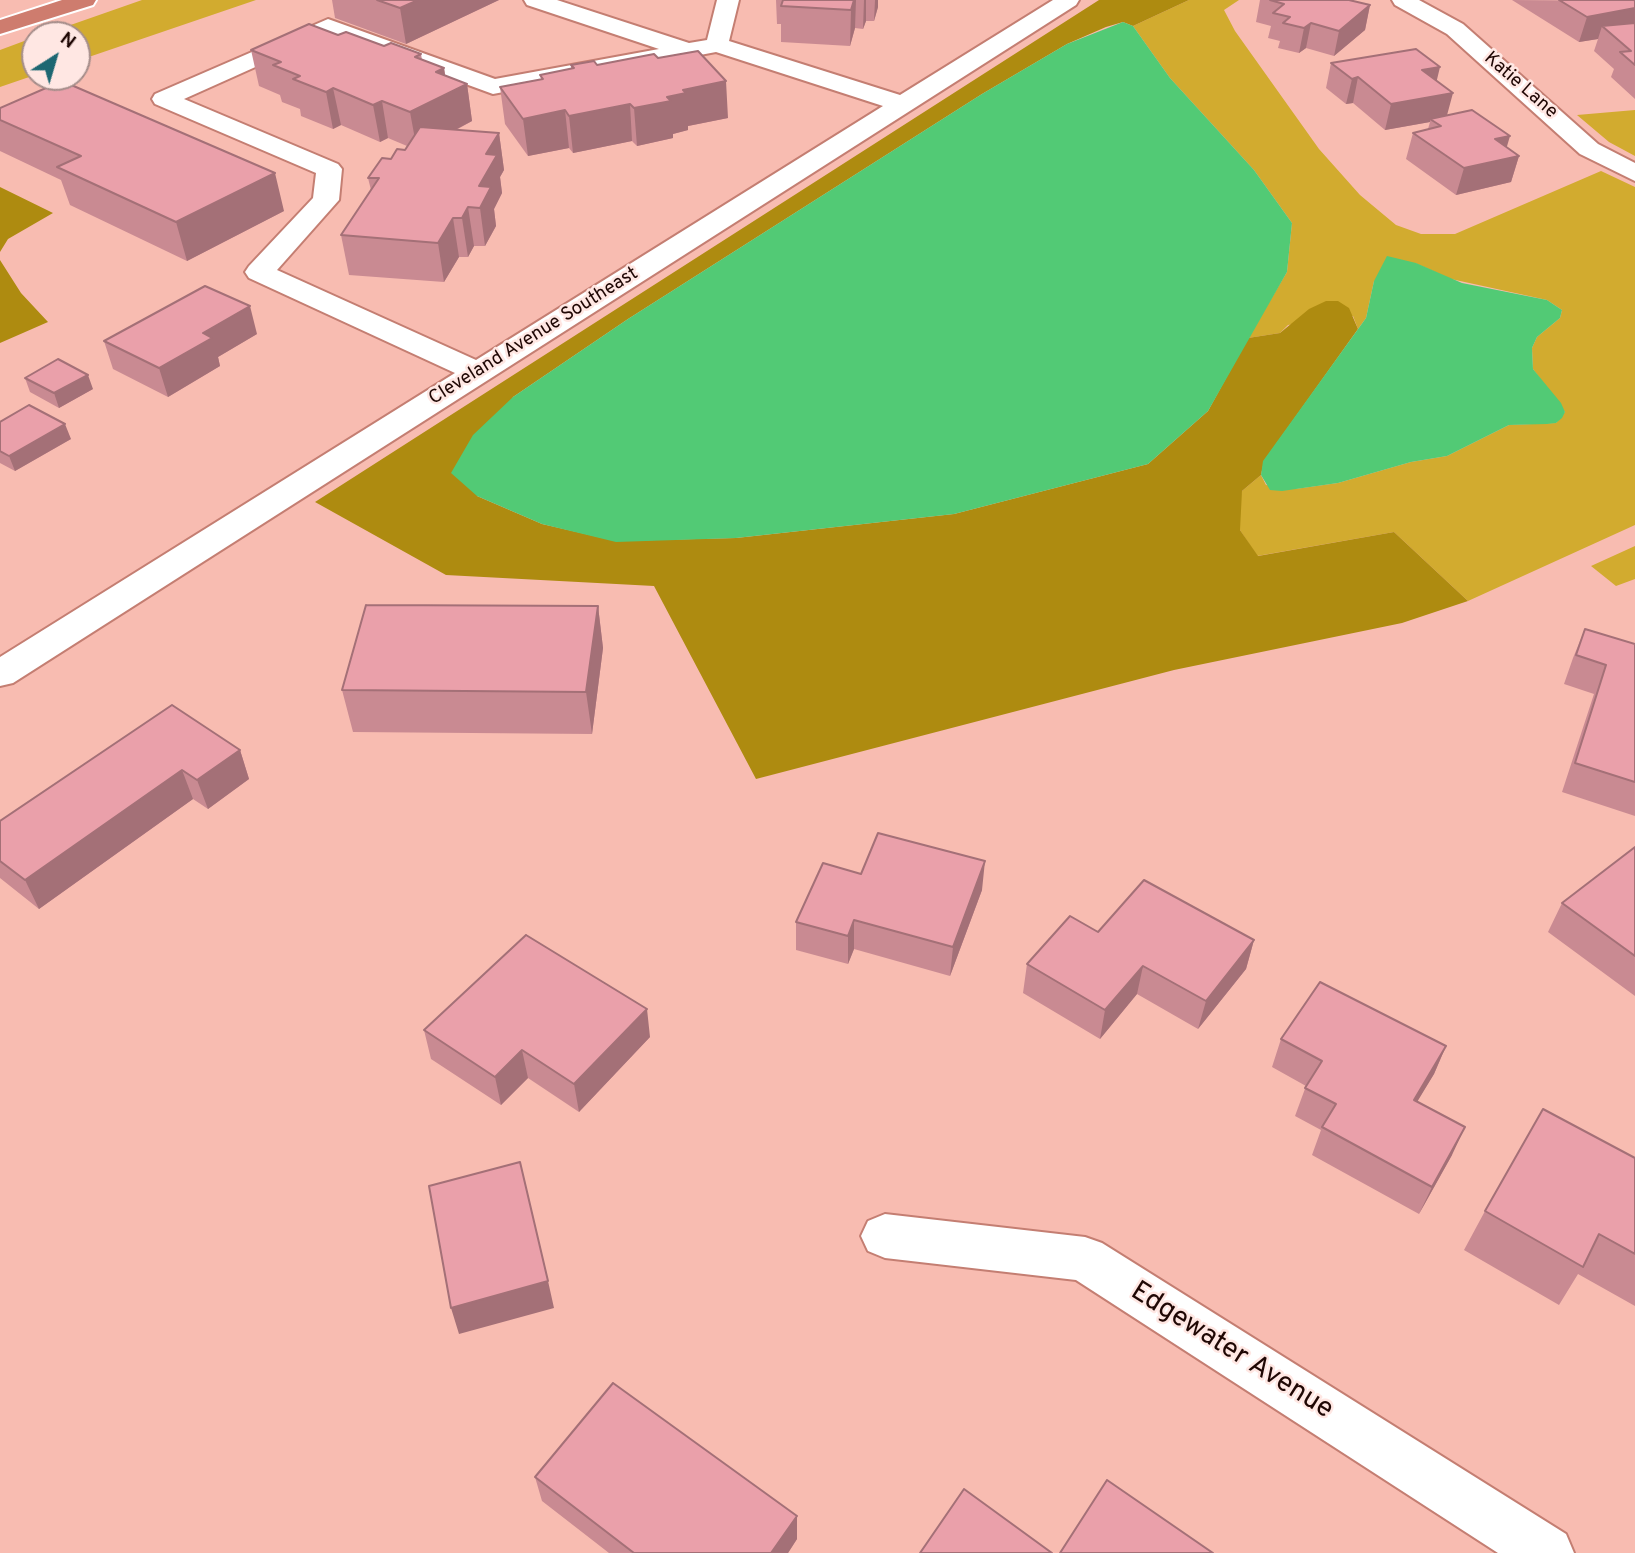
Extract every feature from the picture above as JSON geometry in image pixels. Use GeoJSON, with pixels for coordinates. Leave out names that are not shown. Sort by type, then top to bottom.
{"type":"FeatureCollection","features":[{"type":"Feature","properties":{"kind":"highway"},"geometry":{"type":"LineString","coordinates":[[0,29],[75,3]]}},
{"type":"Feature","properties":{"kind":"street"},"geometry":{"type":"LineString","coordinates":[[535,0],[688,50]]}},
{"type":"Feature","properties":{"kind":"street"},"geometry":{"type":"LineString","coordinates":[[717,45],[728,0]]}},
{"type":"Feature","properties":{"kind":"street","name":"Cleveland Avenue Southeast"},"geometry":{"type":"LineString","coordinates":[[0,674],[1068,0]]}},
{"type":"Feature","properties":{"kind":"street","name":"Katie Lane"},"geometry":{"type":"LineString","coordinates":[[1403,0],[1455,29],[1589,149],[1635,173]]}},
{"type":"Feature","properties":{"kind":"street"},"geometry":{"type":"LineString","coordinates":[[478,372],[259,272],[326,200],[330,169],[164,99],[328,26],[493,87],[717,45],[902,104]]}},
{"type":"Feature","properties":{"kind":"street","name":"Edgewater Avenue"},"geometry":{"type":"LineString","coordinates":[[885,1236],[1085,1259],[1547,1553]]}},
{"type":"Feature","properties":{"kind":"shaded area"},"geometry":{"type":"Polygon","coordinates":[[[142,0],[256,0],[91,56],[91,21],[82,21],[142,0]]]}},
{"type":"Feature","properties":{"kind":"shaded area"},"geometry":{"type":"Polygon","coordinates":[[[1099,0],[1189,0],[1133,26],[1123,22],[1067,44],[982,94],[628,319],[513,397],[477,496],[542,524],[616,541],[736,538],[954,514],[1148,464],[1208,411],[1248,338],[1280,333],[1309,309],[1326,301],[1338,301],[1349,308],[1358,329],[1264,461],[1261,475],[1242,491],[1240,530],[1258,556],[1394,532],[1468,601],[1402,623],[1174,670],[756,779],[654,586],[446,575],[315,502],[1099,0]]]}},
{"type":"Feature","properties":{"kind":"shaded area"},"geometry":{"type":"Polygon","coordinates":[[[1189,0],[1239,0],[1224,10],[1235,31],[1319,149],[1360,195],[1396,225],[1421,234],[1455,234],[1601,171],[1635,187],[1635,525],[1468,601],[1394,532],[1257,556],[1240,530],[1240,498],[1242,491],[1261,475],[1266,485],[1295,489],[1338,483],[1411,462],[1447,456],[1509,425],[1556,423],[1565,412],[1533,369],[1532,348],[1537,337],[1560,318],[1562,310],[1547,300],[1451,279],[1415,263],[1374,281],[1366,318],[1358,329],[1353,316],[1288,325],[1280,333],[1248,338],[1287,272],[1292,223],[1254,170],[1170,78],[1133,26],[1189,0]]]}},
{"type":"Feature","properties":{"kind":"shaded area"},"geometry":{"type":"Polygon","coordinates":[[[1123,22],[1133,26],[1170,78],[1254,170],[1292,223],[1287,272],[1208,411],[1148,464],[954,514],[736,538],[616,542],[542,524],[477,496],[451,473],[473,435],[513,397],[628,319],[982,94],[1067,44],[1123,22]]]}},
{"type":"Feature","properties":{"kind":"shaded area"},"geometry":{"type":"Polygon","coordinates":[[[21,42],[21,80],[0,87],[0,50],[21,42]]]}},
{"type":"Feature","properties":{"kind":"shaded area"},"geometry":{"type":"Polygon","coordinates":[[[1635,110],[1635,156],[1609,142],[1577,115],[1635,110]]]}},
{"type":"Feature","properties":{"kind":"shaded area"},"geometry":{"type":"Polygon","coordinates":[[[0,187],[53,213],[8,239],[0,252],[0,187]]]}},
{"type":"Feature","properties":{"kind":"shaded area"},"geometry":{"type":"Polygon","coordinates":[[[1387,256],[1416,263],[1462,283],[1547,300],[1562,310],[1560,318],[1537,337],[1532,348],[1533,369],[1561,403],[1565,412],[1562,418],[1556,423],[1509,425],[1447,456],[1411,462],[1338,483],[1282,491],[1270,490],[1261,475],[1263,461],[1366,318],[1374,281],[1387,256]]]}},
{"type":"Feature","properties":{"kind":"shaded area"},"geometry":{"type":"Polygon","coordinates":[[[0,260],[21,293],[48,322],[0,343],[0,260]]]}},
{"type":"Feature","properties":{"kind":"shaded area"},"geometry":{"type":"Polygon","coordinates":[[[1635,546],[1635,579],[1616,586],[1591,566],[1635,546]]]}},
{"type":"Feature","properties":{"kind":"building"},"geometry":{"type":"Polygon","coordinates":[[[377,0],[418,0],[400,8],[377,0]]]}},
{"type":"Feature","properties":{"kind":"building"},"geometry":{"type":"Polygon","coordinates":[[[783,0],[854,0],[851,10],[781,6],[783,0]]]}},
{"type":"Feature","properties":{"kind":"building"},"geometry":{"type":"Polygon","coordinates":[[[1270,0],[1349,0],[1370,5],[1339,31],[1311,23],[1304,28],[1283,23],[1290,17],[1273,13],[1284,4],[1270,0]]]}},
{"type":"Feature","properties":{"kind":"building"},"geometry":{"type":"Polygon","coordinates":[[[1559,0],[1634,0],[1635,8],[1587,17],[1559,0]]]}},
{"type":"Feature","properties":{"kind":"building"},"geometry":{"type":"Polygon","coordinates":[[[1635,23],[1635,65],[1620,52],[1631,51],[1602,26],[1635,23]]]}},
{"type":"Feature","properties":{"kind":"building"},"geometry":{"type":"Polygon","coordinates":[[[309,24],[338,35],[346,32],[384,46],[391,43],[421,54],[415,57],[444,68],[436,72],[467,84],[410,112],[382,101],[373,105],[333,88],[326,92],[293,79],[300,76],[273,65],[281,62],[251,50],[309,24]]]}},
{"type":"Feature","properties":{"kind":"building"},"geometry":{"type":"Polygon","coordinates":[[[1416,49],[1440,67],[1422,70],[1453,93],[1391,104],[1358,77],[1352,79],[1331,63],[1416,49]]]}},
{"type":"Feature","properties":{"kind":"building"},"geometry":{"type":"Polygon","coordinates":[[[698,51],[726,81],[683,90],[686,93],[667,97],[671,101],[634,108],[630,104],[569,116],[565,110],[523,119],[500,87],[543,79],[540,75],[574,68],[571,65],[594,61],[597,65],[654,54],[658,58],[698,51]]]}},
{"type":"Feature","properties":{"kind":"building"},"geometry":{"type":"Polygon","coordinates":[[[39,91],[85,91],[275,173],[176,222],[57,167],[81,156],[0,120],[0,108],[39,91]]]}},
{"type":"Feature","properties":{"kind":"building"},"geometry":{"type":"Polygon","coordinates":[[[1472,110],[1510,136],[1495,139],[1519,156],[1464,168],[1413,133],[1441,126],[1430,119],[1472,110]]]}},
{"type":"Feature","properties":{"kind":"building"},"geometry":{"type":"Polygon","coordinates":[[[420,127],[499,133],[486,154],[497,155],[479,186],[491,187],[480,208],[468,207],[462,218],[453,218],[438,243],[341,235],[379,178],[368,178],[382,158],[391,159],[397,149],[405,150],[420,127]]]}},
{"type":"Feature","properties":{"kind":"building"},"geometry":{"type":"Polygon","coordinates":[[[205,286],[250,306],[203,333],[212,338],[159,368],[104,341],[205,286]]]}},
{"type":"Feature","properties":{"kind":"building"},"geometry":{"type":"Polygon","coordinates":[[[58,359],[88,375],[54,393],[25,378],[58,359]]]}},
{"type":"Feature","properties":{"kind":"building"},"geometry":{"type":"Polygon","coordinates":[[[29,405],[65,424],[9,456],[0,451],[0,422],[29,405]]]}},
{"type":"Feature","properties":{"kind":"building"},"geometry":{"type":"Polygon","coordinates":[[[366,605],[598,606],[586,692],[342,690],[366,605]]]}},
{"type":"Feature","properties":{"kind":"building"},"geometry":{"type":"Polygon","coordinates":[[[1585,629],[1635,644],[1635,782],[1575,763],[1606,665],[1576,655],[1585,629]]]}},
{"type":"Feature","properties":{"kind":"building"},"geometry":{"type":"Polygon","coordinates":[[[172,705],[240,750],[197,780],[182,770],[25,880],[0,861],[0,821],[172,705]]]}},
{"type":"Feature","properties":{"kind":"building"},"geometry":{"type":"Polygon","coordinates":[[[878,833],[985,861],[953,947],[854,920],[848,936],[796,922],[823,863],[861,874],[878,833]]]}},
{"type":"Feature","properties":{"kind":"building"},"geometry":{"type":"Polygon","coordinates":[[[1635,847],[1635,956],[1562,903],[1635,847]]]}},
{"type":"Feature","properties":{"kind":"building"},"geometry":{"type":"Polygon","coordinates":[[[1144,880],[1254,940],[1206,1001],[1143,966],[1105,1010],[1027,964],[1070,916],[1098,932],[1144,880]]]}},
{"type":"Feature","properties":{"kind":"building"},"geometry":{"type":"Polygon","coordinates":[[[526,935],[647,1009],[574,1084],[522,1050],[495,1077],[424,1030],[526,935]]]}},
{"type":"Feature","properties":{"kind":"building"},"geometry":{"type":"Polygon","coordinates":[[[1320,982],[1446,1046],[1414,1100],[1465,1127],[1432,1187],[1322,1127],[1336,1104],[1305,1088],[1322,1061],[1281,1039],[1320,982]]]}},
{"type":"Feature","properties":{"kind":"building"},"geometry":{"type":"Polygon","coordinates":[[[1543,1109],[1635,1158],[1635,1254],[1599,1234],[1583,1267],[1485,1211],[1543,1109]]]}},
{"type":"Feature","properties":{"kind":"building"},"geometry":{"type":"Polygon","coordinates":[[[520,1162],[548,1281],[451,1308],[429,1186],[520,1162]]]}},
{"type":"Feature","properties":{"kind":"building"},"geometry":{"type":"Polygon","coordinates":[[[613,1383],[797,1516],[771,1553],[634,1553],[535,1477],[613,1383]]]}},
{"type":"Feature","properties":{"kind":"building"},"geometry":{"type":"Polygon","coordinates":[[[1107,1480],[1213,1553],[1060,1553],[1107,1480]]]}},
{"type":"Feature","properties":{"kind":"building"},"geometry":{"type":"Polygon","coordinates":[[[964,1489],[1052,1553],[920,1553],[964,1489]]]}}]}
